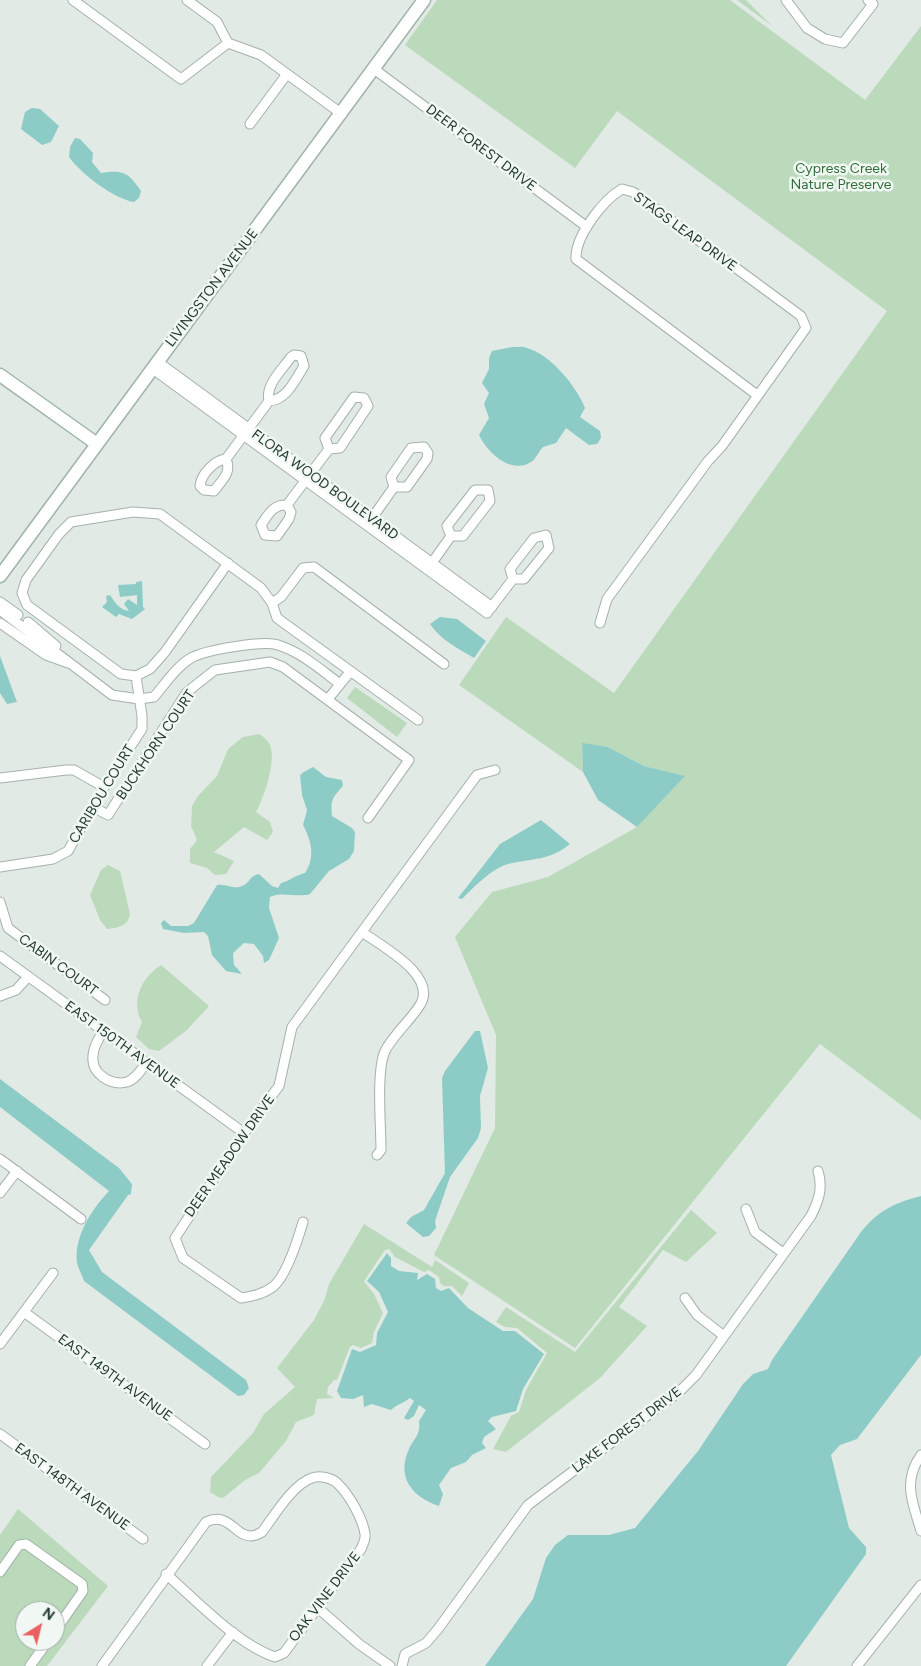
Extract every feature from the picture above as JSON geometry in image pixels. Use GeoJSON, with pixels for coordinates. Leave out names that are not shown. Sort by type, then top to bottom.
{"type":"FeatureCollection","features":[{"type":"Feature","properties":{"kind":"street"},"geometry":{"type":"LineString","coordinates":[[73,0],[180,79],[228,43]]}},
{"type":"Feature","properties":{"kind":"street"},"geometry":{"type":"LineString","coordinates":[[187,0],[217,22],[228,43],[261,55],[342,114]]}},
{"type":"Feature","properties":{"kind":"street","name":"LIVINGSTON AVENUE"},"geometry":{"type":"LineString","coordinates":[[0,576],[342,114],[424,0]]}},
{"type":"Feature","properties":{"kind":"street"},"geometry":{"type":"LineString","coordinates":[[786,0],[807,28],[825,39],[844,43],[873,4],[868,0]]}},
{"type":"Feature","properties":{"kind":"street","name":"DEER FOREST DRIVE"},"geometry":{"type":"LineString","coordinates":[[374,69],[587,228]]}},
{"type":"Feature","properties":{"kind":"street"},"geometry":{"type":"LineString","coordinates":[[250,124],[287,74]]}},
{"type":"Feature","properties":{"kind":"street","name":"STAGS LEAP DRIVE"},"geometry":{"type":"LineString","coordinates":[[600,623],[607,599],[708,461],[722,446],[757,395],[803,335],[806,328],[801,316],[633,192],[622,189],[610,196],[578,242],[576,258],[757,395]]}},
{"type":"Feature","properties":{"kind":"street"},"geometry":{"type":"LineString","coordinates":[[226,459],[269,401],[278,400],[284,396],[304,366],[301,356],[294,355],[270,386],[267,394],[269,401]]}},
{"type":"Feature","properties":{"kind":"street","name":"FLORA WOOD BOULEVARD"},"geometry":{"type":"LineString","coordinates":[[156,365],[306,477],[490,610],[513,579]]}},
{"type":"Feature","properties":{"kind":"street"},"geometry":{"type":"LineString","coordinates":[[0,375],[97,444]]}},
{"type":"Feature","properties":{"kind":"street"},"geometry":{"type":"LineString","coordinates":[[287,505],[306,477],[329,449],[340,448],[368,406],[364,398],[354,397],[325,438],[329,449]]}},
{"type":"Feature","properties":{"kind":"street"},"geometry":{"type":"LineString","coordinates":[[424,447],[428,454],[427,459],[407,487],[394,487],[390,476],[411,448],[424,447]]}},
{"type":"Feature","properties":{"kind":"street"},"geometry":{"type":"LineString","coordinates":[[369,522],[394,487]]}},
{"type":"Feature","properties":{"kind":"street"},"geometry":{"type":"LineString","coordinates":[[475,490],[488,490],[490,501],[463,536],[451,536],[447,526],[475,490]]}},
{"type":"Feature","properties":{"kind":"street"},"geometry":{"type":"LineString","coordinates":[[228,563],[165,652],[150,669],[136,676],[121,674],[27,605],[22,593],[26,580],[59,534],[71,522],[133,512],[160,514],[228,563],[261,588],[272,603],[277,618],[418,720]]}},
{"type":"Feature","properties":{"kind":"street"},"geometry":{"type":"LineString","coordinates":[[430,566],[451,536]]}},
{"type":"Feature","properties":{"kind":"street"},"geometry":{"type":"LineString","coordinates":[[546,536],[549,548],[524,580],[513,579],[510,570],[534,538],[546,536]]}},
{"type":"Feature","properties":{"kind":"street"},"geometry":{"type":"LineString","coordinates":[[272,603],[282,597],[303,568],[314,567],[444,664]]}},
{"type":"Feature","properties":{"kind":"street"},"geometry":{"type":"LineString","coordinates":[[0,602],[48,638],[71,664]]}},
{"type":"Feature","properties":{"kind":"street"},"geometry":{"type":"LineString","coordinates":[[0,610],[112,695],[139,699],[154,697],[179,668],[192,657],[243,644],[277,644],[297,653],[340,684]]}},
{"type":"Feature","properties":{"kind":"street"},"geometry":{"type":"LineString","coordinates":[[0,622],[46,655],[71,664]]}},
{"type":"Feature","properties":{"kind":"street","name":"BUCKHORN COURT"},"geometry":{"type":"LineString","coordinates":[[94,807],[108,815],[187,692],[215,670],[270,662],[283,667],[409,760],[368,818]]}},
{"type":"Feature","properties":{"kind":"street"},"geometry":{"type":"LineString","coordinates":[[328,699],[350,672]]}},
{"type":"Feature","properties":{"kind":"street","name":"CARIBOU COURT"},"geometry":{"type":"LineString","coordinates":[[0,868],[53,859],[68,851],[104,787],[142,729],[136,676]]}},
{"type":"Feature","properties":{"kind":"street"},"geometry":{"type":"LineString","coordinates":[[0,778],[74,770],[104,787]]}},
{"type":"Feature","properties":{"kind":"street","name":"DEER MEADOW DRIVE"},"geometry":{"type":"LineString","coordinates":[[303,1222],[296,1248],[275,1285],[259,1295],[241,1298],[183,1258],[175,1238],[244,1133],[279,1086],[292,1027],[477,775],[495,770]]}},
{"type":"Feature","properties":{"kind":"street","name":"CABIN COURT"},"geometry":{"type":"LineString","coordinates":[[0,902],[8,928],[105,1000]]}},
{"type":"Feature","properties":{"kind":"street"},"geometry":{"type":"LineString","coordinates":[[362,932],[419,974],[425,988],[421,1004],[385,1051],[381,1070],[381,1150],[377,1155]]}},
{"type":"Feature","properties":{"kind":"street","name":"EAST 150TH AVENUE"},"geometry":{"type":"LineString","coordinates":[[0,956],[244,1133]]}},
{"type":"Feature","properties":{"kind":"street"},"geometry":{"type":"LineString","coordinates":[[0,996],[16,990],[28,977]]}},
{"type":"Feature","properties":{"kind":"street"},"geometry":{"type":"LineString","coordinates":[[103,1031],[92,1057],[96,1069],[105,1080],[116,1083],[129,1082],[146,1063]]}},
{"type":"Feature","properties":{"kind":"street"},"geometry":{"type":"LineString","coordinates":[[0,1158],[81,1219]]}},
{"type":"Feature","properties":{"kind":"street"},"geometry":{"type":"LineString","coordinates":[[0,1193],[17,1171]]}},
{"type":"Feature","properties":{"kind":"street","name":"LAKE FOREST DRIVE"},"geometry":{"type":"LineString","coordinates":[[402,1666],[405,1654],[426,1642],[438,1629],[528,1504],[680,1391],[696,1375],[811,1216],[818,1202],[822,1184],[818,1171]]}},
{"type":"Feature","properties":{"kind":"street"},"geometry":{"type":"LineString","coordinates":[[746,1209],[755,1232],[784,1253]]}},
{"type":"Feature","properties":{"kind":"street"},"geometry":{"type":"LineString","coordinates":[[0,1344],[53,1273]]}},
{"type":"Feature","properties":{"kind":"street"},"geometry":{"type":"LineString","coordinates":[[685,1298],[697,1315],[724,1336]]}},
{"type":"Feature","properties":{"kind":"street","name":"EAST 149TH AVENUE"},"geometry":{"type":"LineString","coordinates":[[24,1312],[205,1444]]}},
{"type":"Feature","properties":{"kind":"street","name":"EAST 148TH AVENUE"},"geometry":{"type":"LineString","coordinates":[[0,1434],[143,1539]]}},
{"type":"Feature","properties":{"kind":"street"},"geometry":{"type":"LineString","coordinates":[[921,1455],[915,1463],[909,1489],[921,1531]]}},
{"type":"Feature","properties":{"kind":"street","name":"OAK VINE DRIVE"},"geometry":{"type":"LineString","coordinates":[[102,1666],[166,1574],[206,1522],[214,1518],[225,1521],[246,1537],[254,1537],[262,1532],[299,1484],[312,1477],[324,1477],[336,1482],[350,1501],[364,1527],[366,1537],[361,1549],[284,1653],[275,1657],[264,1653],[233,1632],[166,1574]]}},
{"type":"Feature","properties":{"kind":"street"},"geometry":{"type":"LineString","coordinates":[[0,1572],[19,1545],[26,1544],[82,1584],[83,1590],[65,1616]]}},
{"type":"Feature","properties":{"kind":"street"},"geometry":{"type":"LineString","coordinates":[[858,1666],[921,1585]]}},
{"type":"Feature","properties":{"kind":"street"},"geometry":{"type":"LineString","coordinates":[[318,1608],[359,1644],[390,1666]]}},
{"type":"Feature","properties":{"kind":"street"},"geometry":{"type":"LineString","coordinates":[[207,1666],[233,1632]]}},
{"type":"Feature","properties":{"kind":"street"},"geometry":{"type":"LineString","coordinates":[[30,1666],[41,1651]]}},
{"type":"Feature","properties":{"kind":"green space","name":"Cypress Creek Nature Preserve"},"geometry":{"type":"Polygon","coordinates":[[[437,0],[730,0],[865,100],[921,26],[921,1120],[820,1044],[575,1348],[434,1255],[495,1128],[496,1035],[455,937],[492,892],[548,877],[637,827],[684,776],[644,766],[608,747],[582,744],[583,772],[459,685],[506,617],[614,693],[887,311],[617,111],[575,168],[405,45],[437,0]]]}},
{"type":"Feature","properties":{"kind":"green space"},"geometry":{"type":"Polygon","coordinates":[[[737,0],[746,0],[772,26],[737,0]]]}},
{"type":"Feature","properties":{"kind":"green space"},"geometry":{"type":"Polygon","coordinates":[[[355,687],[407,723],[397,737],[347,698],[355,687]]]}},
{"type":"Feature","properties":{"kind":"green space"},"geometry":{"type":"Polygon","coordinates":[[[259,734],[269,744],[272,755],[268,781],[256,812],[270,822],[273,832],[267,840],[244,827],[214,852],[234,861],[226,874],[215,875],[207,868],[190,863],[190,849],[197,840],[191,826],[192,806],[198,796],[217,776],[228,749],[243,737],[259,734]]]}},
{"type":"Feature","properties":{"kind":"green space"},"geometry":{"type":"Polygon","coordinates":[[[108,865],[120,871],[130,914],[125,924],[107,929],[100,920],[90,895],[101,870],[108,865]]]}},
{"type":"Feature","properties":{"kind":"green space"},"geometry":{"type":"Polygon","coordinates":[[[161,965],[209,1006],[187,1030],[159,1051],[149,1049],[136,1037],[142,1022],[137,1006],[140,990],[148,976],[161,965]]]}},
{"type":"Feature","properties":{"kind":"green space"},"geometry":{"type":"Polygon","coordinates":[[[691,1210],[717,1233],[686,1262],[663,1250],[619,1307],[647,1326],[600,1378],[506,1452],[493,1449],[511,1416],[519,1412],[526,1390],[547,1353],[517,1328],[505,1327],[496,1322],[506,1307],[575,1352],[691,1210]]]}},
{"type":"Feature","properties":{"kind":"green space"},"geometry":{"type":"Polygon","coordinates":[[[364,1224],[432,1267],[435,1260],[469,1283],[462,1296],[452,1286],[444,1286],[440,1283],[439,1277],[429,1270],[424,1272],[395,1257],[389,1249],[385,1250],[364,1281],[374,1294],[383,1313],[374,1332],[372,1343],[361,1348],[353,1345],[350,1347],[337,1380],[334,1380],[328,1387],[327,1394],[334,1398],[317,1399],[314,1415],[296,1422],[286,1441],[259,1473],[245,1480],[223,1498],[218,1497],[210,1492],[211,1477],[253,1433],[264,1414],[295,1387],[277,1368],[314,1320],[324,1301],[329,1284],[364,1224]]]}},
{"type":"Feature","properties":{"kind":"green space"},"geometry":{"type":"Polygon","coordinates":[[[18,1509],[108,1586],[65,1642],[65,1601],[15,1601],[15,1651],[58,1651],[47,1666],[0,1666],[0,1535],[18,1509]]]}},
{"type":"Feature","properties":{"kind":"water"},"geometry":{"type":"Polygon","coordinates":[[[32,108],[40,109],[59,126],[51,142],[42,145],[21,129],[25,112],[32,108]]]}},
{"type":"Feature","properties":{"kind":"water"},"geometry":{"type":"Polygon","coordinates":[[[75,138],[80,139],[93,153],[92,162],[101,173],[120,172],[128,176],[141,191],[139,198],[134,202],[117,196],[81,170],[69,157],[70,147],[75,138]]]}},
{"type":"Feature","properties":{"kind":"water"},"geometry":{"type":"Polygon","coordinates":[[[524,347],[536,351],[562,372],[576,391],[585,408],[580,417],[600,431],[601,438],[597,444],[589,445],[566,428],[556,443],[543,447],[532,461],[516,466],[500,460],[488,448],[479,435],[489,418],[484,404],[489,393],[482,383],[489,369],[489,358],[492,351],[524,347]]]}},
{"type":"Feature","properties":{"kind":"water"},"geometry":{"type":"Polygon","coordinates":[[[142,581],[143,607],[145,609],[132,619],[119,614],[116,617],[102,607],[107,602],[106,596],[110,595],[120,607],[129,611],[124,604],[128,599],[137,605],[137,595],[120,597],[118,585],[136,584],[136,582],[142,581]]]}},
{"type":"Feature","properties":{"kind":"water"},"geometry":{"type":"Polygon","coordinates":[[[440,617],[457,619],[486,641],[474,658],[434,630],[430,624],[440,617]]]}},
{"type":"Feature","properties":{"kind":"water"},"geometry":{"type":"Polygon","coordinates":[[[0,656],[17,702],[7,704],[0,693],[0,656]]]}},
{"type":"Feature","properties":{"kind":"water"},"geometry":{"type":"Polygon","coordinates":[[[582,743],[608,747],[644,766],[685,776],[637,827],[598,800],[583,772],[582,743]]]}},
{"type":"Feature","properties":{"kind":"water"},"geometry":{"type":"Polygon","coordinates":[[[313,767],[326,777],[342,780],[343,786],[333,800],[332,816],[352,828],[355,832],[354,851],[349,859],[329,871],[310,894],[275,895],[270,897],[269,908],[279,938],[269,960],[264,963],[263,956],[254,944],[244,943],[233,953],[234,965],[242,974],[226,971],[212,955],[208,936],[204,932],[184,933],[163,929],[161,923],[164,920],[171,926],[188,926],[194,923],[217,885],[239,887],[245,885],[254,876],[259,874],[272,886],[278,888],[281,883],[305,873],[310,861],[311,849],[303,825],[307,810],[302,795],[300,774],[302,775],[302,773],[313,767]]]}},
{"type":"Feature","properties":{"kind":"water"},"geometry":{"type":"Polygon","coordinates":[[[541,820],[570,844],[548,856],[502,866],[483,879],[462,899],[458,898],[500,844],[541,820]]]}},
{"type":"Feature","properties":{"kind":"water"},"geometry":{"type":"Polygon","coordinates":[[[475,1031],[480,1031],[488,1068],[480,1096],[481,1128],[478,1138],[450,1177],[435,1221],[436,1228],[429,1236],[423,1237],[406,1223],[411,1217],[424,1210],[445,1173],[442,1078],[445,1071],[475,1031]]]}},
{"type":"Feature","properties":{"kind":"water"},"geometry":{"type":"Polygon","coordinates":[[[0,1079],[119,1168],[132,1184],[131,1194],[128,1195],[89,1250],[102,1272],[246,1380],[249,1388],[244,1395],[238,1396],[84,1281],[77,1262],[78,1242],[96,1206],[109,1191],[0,1107],[0,1079]]]}},
{"type":"Feature","properties":{"kind":"water"},"geometry":{"type":"Polygon","coordinates":[[[921,1196],[921,1355],[857,1439],[840,1445],[831,1455],[849,1528],[866,1547],[866,1554],[786,1666],[485,1666],[533,1599],[546,1558],[555,1545],[568,1535],[609,1535],[635,1528],[698,1451],[743,1384],[753,1374],[768,1369],[772,1360],[861,1232],[874,1218],[888,1208],[921,1196]]]}},
{"type":"Feature","properties":{"kind":"water"},"geometry":{"type":"Polygon","coordinates":[[[387,1253],[391,1258],[391,1266],[399,1271],[418,1273],[417,1280],[427,1274],[435,1279],[436,1288],[441,1291],[449,1288],[468,1308],[503,1331],[515,1331],[544,1354],[523,1389],[516,1411],[492,1417],[488,1421],[496,1429],[484,1437],[482,1443],[486,1448],[472,1455],[466,1462],[451,1468],[439,1485],[443,1494],[439,1506],[429,1502],[414,1491],[409,1485],[404,1468],[409,1449],[418,1433],[419,1421],[426,1410],[419,1405],[414,1416],[408,1420],[404,1418],[414,1401],[410,1398],[391,1410],[372,1404],[364,1407],[363,1395],[353,1399],[341,1398],[337,1391],[352,1349],[360,1352],[376,1345],[377,1333],[388,1312],[379,1292],[367,1281],[387,1253]]]}}]}
